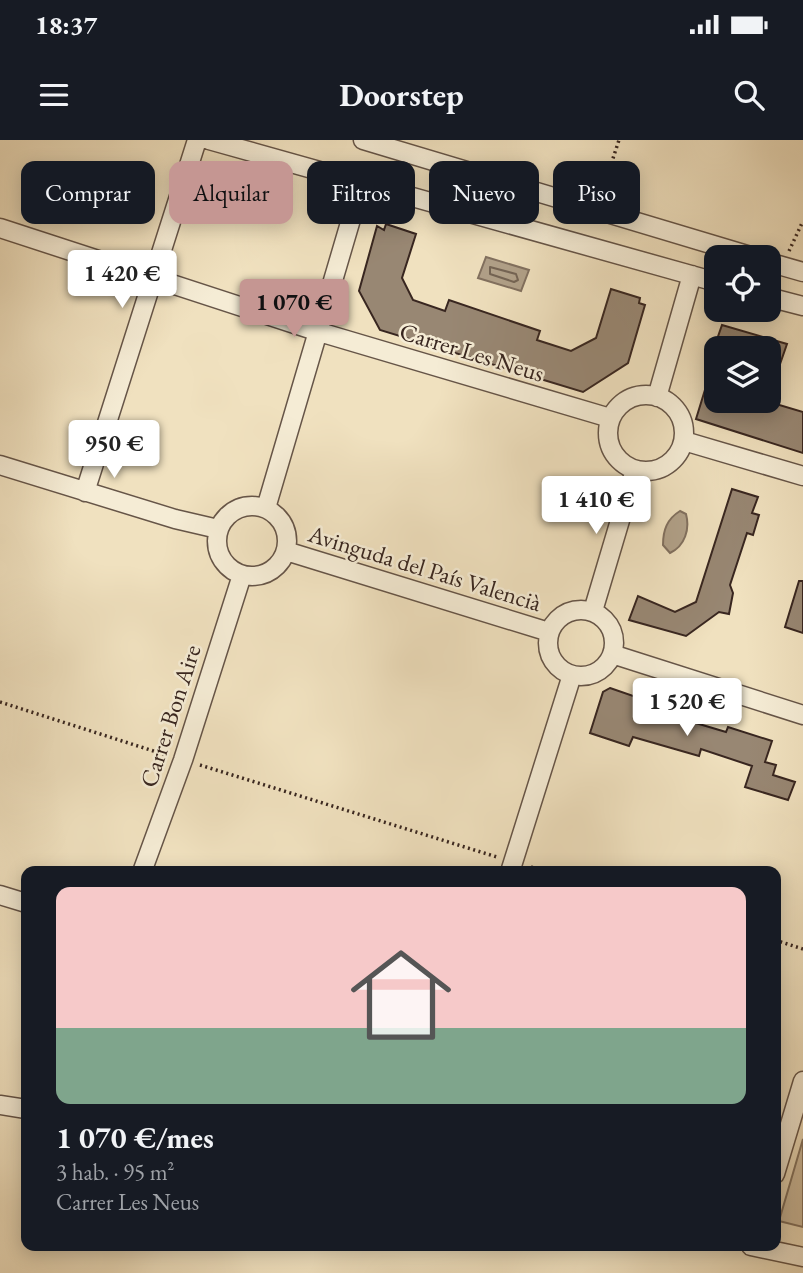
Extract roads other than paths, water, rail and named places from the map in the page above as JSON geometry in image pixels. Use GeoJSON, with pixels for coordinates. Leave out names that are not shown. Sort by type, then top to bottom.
{"type":"FeatureCollection","features":[{"type":"Feature","properties":{"kind":"street"},"geometry":{"type":"LineString","coordinates":[[85,492],[197,140]]}},
{"type":"Feature","properties":{"kind":"street"},"geometry":{"type":"LineString","coordinates":[[209,140],[307,167]]}},
{"type":"Feature","properties":{"kind":"street"},"geometry":{"type":"LineString","coordinates":[[363,140],[714,245]]}},
{"type":"Feature","properties":{"kind":"street"},"geometry":{"type":"LineString","coordinates":[[415,197],[704,278]]}},
{"type":"Feature","properties":{"kind":"street"},"geometry":{"type":"LineString","coordinates":[[266,508],[349,224]]}},
{"type":"Feature","properties":{"kind":"street","name":"Carrer Les Neus"},"geometry":{"type":"LineString","coordinates":[[0,228],[316,331],[610,418]]}},
{"type":"Feature","properties":{"kind":"street"},"geometry":{"type":"LineString","coordinates":[[781,265],[803,272]]}},
{"type":"Feature","properties":{"kind":"street"},"geometry":{"type":"LineString","coordinates":[[657,397],[692,275]]}},
{"type":"Feature","properties":{"kind":"street"},"geometry":{"type":"LineString","coordinates":[[781,300],[803,306]]}},
{"type":"Feature","properties":{"kind":"street"},"geometry":{"type":"LineString","coordinates":[[637,396],[657,397],[670,402],[677,410],[685,430],[681,451],[666,466],[656,471],[635,470],[623,465],[608,444],[610,418],[626,400],[637,396]]}},
{"type":"Feature","properties":{"kind":"street"},"geometry":{"type":"LineString","coordinates":[[684,441],[803,476]]}},
{"type":"Feature","properties":{"kind":"street"},"geometry":{"type":"LineString","coordinates":[[0,465],[218,529]]}},
{"type":"Feature","properties":{"kind":"street"},"geometry":{"type":"LineString","coordinates":[[593,611],[635,470]]}},
{"type":"Feature","properties":{"kind":"street"},"geometry":{"type":"LineString","coordinates":[[256,505],[266,508],[282,521],[286,530],[286,551],[274,569],[253,576],[242,575],[224,562],[216,541],[218,529],[237,508],[256,505]]}},
{"type":"Feature","properties":{"kind":"street","name":"Avinguda del País Valencià"},"geometry":{"type":"LineString","coordinates":[[286,551],[549,632]]}},
{"type":"Feature","properties":{"kind":"street","name":"Carrer Bon Aire"},"geometry":{"type":"LineString","coordinates":[[144,866],[183,760],[242,575]]}},
{"type":"Feature","properties":{"kind":"street"},"geometry":{"type":"LineString","coordinates":[[575,610],[593,611],[609,624],[614,644],[612,654],[608,663],[592,674],[572,675],[554,663],[548,643],[549,632],[566,613],[575,610]]}},
{"type":"Feature","properties":{"kind":"street"},"geometry":{"type":"LineString","coordinates":[[612,654],[803,715]]}},
{"type":"Feature","properties":{"kind":"street"},"geometry":{"type":"LineString","coordinates":[[511,866],[572,675]]}},
{"type":"Feature","properties":{"kind":"street"},"geometry":{"type":"LineString","coordinates":[[0,895],[21,901]]}},
{"type":"Feature","properties":{"kind":"street"},"geometry":{"type":"LineString","coordinates":[[781,1154],[803,1081]]}},
{"type":"Feature","properties":{"kind":"street"},"geometry":{"type":"LineString","coordinates":[[0,1105],[21,1108]]}},
{"type":"Feature","properties":{"kind":"street"},"geometry":{"type":"LineString","coordinates":[[776,1251],[803,1257]]}},
{"type":"Feature","properties":{"kind":"water"},"geometry":{"type":"Polygon","coordinates":[[[486,257],[529,270],[521,291],[478,278],[486,257]]]}},
{"type":"Feature","properties":{"kind":"water"},"geometry":{"type":"Polygon","coordinates":[[[680,511],[686,514],[687,531],[683,542],[670,553],[663,545],[665,530],[669,521],[680,511]]]}}]}
